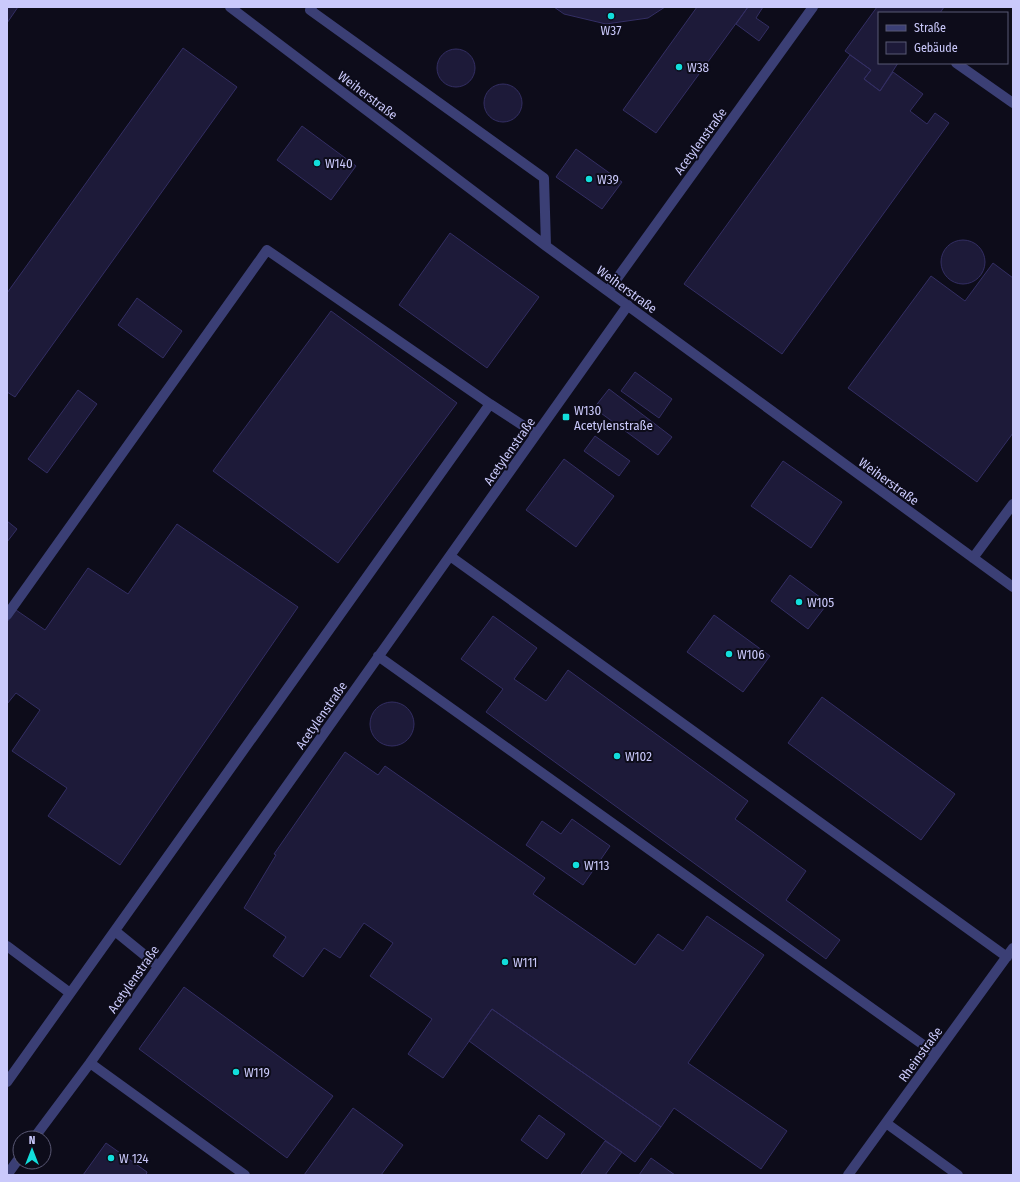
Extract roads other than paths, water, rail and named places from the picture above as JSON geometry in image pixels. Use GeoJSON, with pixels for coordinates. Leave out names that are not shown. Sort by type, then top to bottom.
{"type":"FeatureCollection","features":[{"type":"Feature","properties":{"kind":"street","name":"Weiherstraße"},"geometry":{"type":"LineString","coordinates":[[230,7],[546,246],[1013,587]]}},
{"type":"Feature","properties":{"kind":"street"},"geometry":{"type":"LineString","coordinates":[[312,7],[310,10],[544,178],[546,246]]}},
{"type":"Feature","properties":{"kind":"street","name":"Acetylenstraße"},"geometry":{"type":"LineString","coordinates":[[608,291],[813,7]]}},
{"type":"Feature","properties":{"kind":"street"},"geometry":{"type":"LineString","coordinates":[[957,64],[1013,103]]}},
{"type":"Feature","properties":{"kind":"street"},"geometry":{"type":"LineString","coordinates":[[7,615],[267,250],[490,404],[536,434]]}},
{"type":"Feature","properties":{"kind":"street","name":"Acetylenstraße"},"geometry":{"type":"LineString","coordinates":[[40,1130],[90,1062],[628,305]]}},
{"type":"Feature","properties":{"kind":"street"},"geometry":{"type":"LineString","coordinates":[[7,1082],[490,404]]}},
{"type":"Feature","properties":{"kind":"street"},"geometry":{"type":"LineString","coordinates":[[973,558],[1013,504]]}},
{"type":"Feature","properties":{"kind":"street"},"geometry":{"type":"LineString","coordinates":[[450,556],[1007,957]]}},
{"type":"Feature","properties":{"kind":"street"},"geometry":{"type":"LineString","coordinates":[[378,656],[936,1054]]}},
{"type":"Feature","properties":{"kind":"street"},"geometry":{"type":"LineString","coordinates":[[115,931],[158,966]]}},
{"type":"Feature","properties":{"kind":"street"},"geometry":{"type":"LineString","coordinates":[[7,946],[70,993]]}},
{"type":"Feature","properties":{"kind":"street","name":"Rheinstraße"},"geometry":{"type":"LineString","coordinates":[[848,1175],[1013,948]]}},
{"type":"Feature","properties":{"kind":"street"},"geometry":{"type":"LineString","coordinates":[[90,1062],[245,1175]]}},
{"type":"Feature","properties":{"kind":"street"},"geometry":{"type":"LineString","coordinates":[[886,1123],[958,1175]]}},
{"type":"Feature","properties":{"kind":"place","name":"W37"},"geometry":{"type":"Point","coordinates":[611,16]}},
{"type":"Feature","properties":{"kind":"place","name":"W38"},"geometry":{"type":"Point","coordinates":[679,67]}},
{"type":"Feature","properties":{"kind":"place","name":"W140"},"geometry":{"type":"Point","coordinates":[317,163]}},
{"type":"Feature","properties":{"kind":"place","name":"W39"},"geometry":{"type":"Point","coordinates":[589,179]}},
{"type":"Feature","properties":{"kind":"place","name":"W130 Acetylenstraße"},"geometry":{"type":"Point","coordinates":[566,417]}},
{"type":"Feature","properties":{"kind":"place","name":"W105"},"geometry":{"type":"Point","coordinates":[799,602]}},
{"type":"Feature","properties":{"kind":"place","name":"W106"},"geometry":{"type":"Point","coordinates":[729,654]}},
{"type":"Feature","properties":{"kind":"place","name":"W102"},"geometry":{"type":"Point","coordinates":[617,756]}},
{"type":"Feature","properties":{"kind":"place","name":"W113"},"geometry":{"type":"Point","coordinates":[576,865]}},
{"type":"Feature","properties":{"kind":"place","name":"W111"},"geometry":{"type":"Point","coordinates":[505,962]}},
{"type":"Feature","properties":{"kind":"place","name":"W119"},"geometry":{"type":"Point","coordinates":[236,1072]}},
{"type":"Feature","properties":{"kind":"place","name":"W 124"},"geometry":{"type":"Point","coordinates":[111,1158]}}]}
